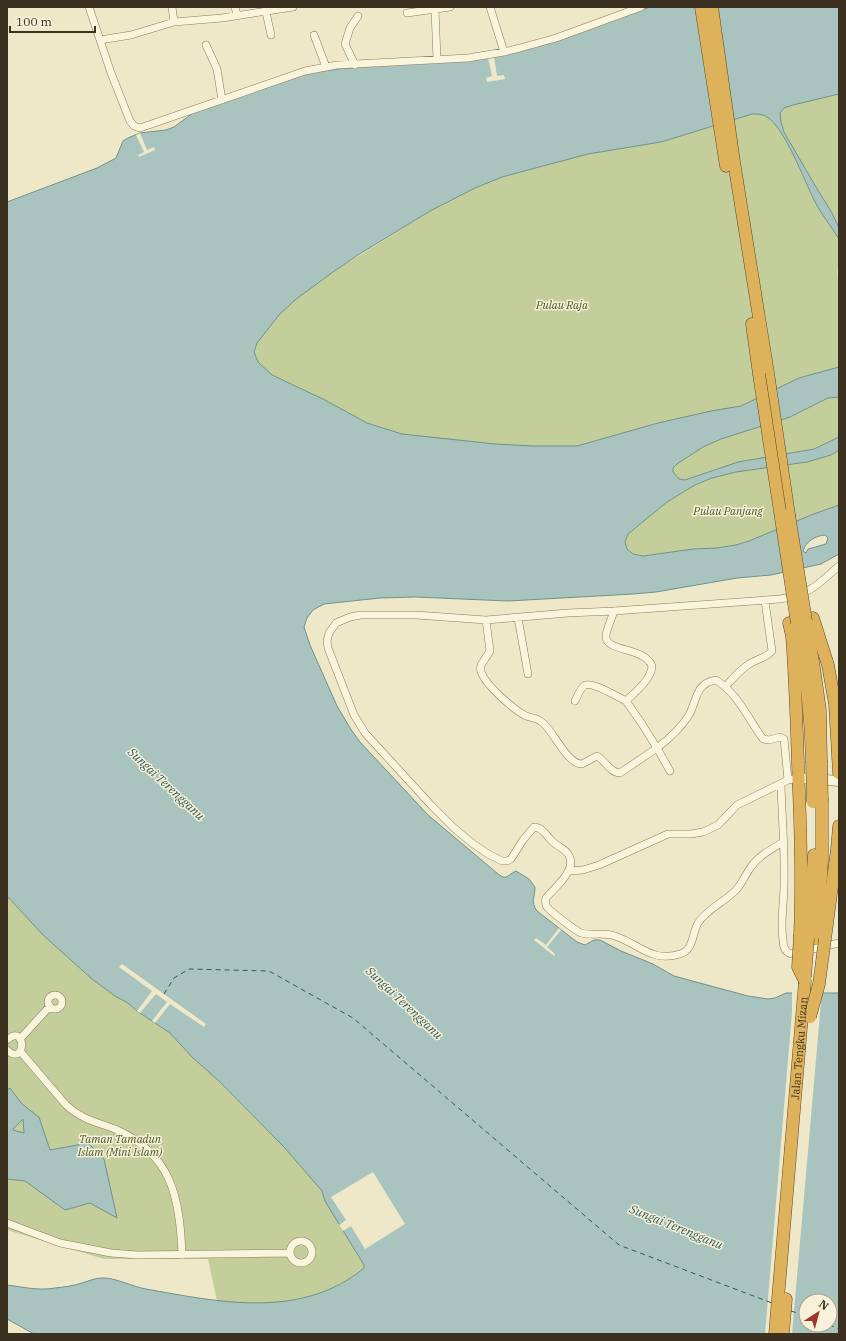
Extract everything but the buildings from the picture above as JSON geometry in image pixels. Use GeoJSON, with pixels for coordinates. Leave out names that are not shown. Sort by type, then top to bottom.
{"type":"FeatureCollection","features":[{"type":"Feature","properties":{"kind":"highway"},"geometry":{"type":"LineString","coordinates":[[701,7],[730,163],[764,374],[789,515],[801,621],[828,665],[835,704],[839,773]]}},
{"type":"Feature","properties":{"kind":"highway"},"geometry":{"type":"LineString","coordinates":[[712,7],[730,163]]}},
{"type":"Feature","properties":{"kind":"highway"},"geometry":{"type":"LineString","coordinates":[[764,374],[784,533],[819,703],[816,761],[822,861],[812,938]]}},
{"type":"Feature","properties":{"kind":"highway"},"geometry":{"type":"LineString","coordinates":[[801,621],[792,636],[794,672],[794,779],[802,900],[812,938]]}},
{"type":"Feature","properties":{"kind":"highway"},"geometry":{"type":"LineString","coordinates":[[812,938],[839,826]]}},
{"type":"Feature","properties":{"kind":"highway","name":"Jalan Tengku Mizan"},"geometry":{"type":"LineString","coordinates":[[775,1334],[805,981],[798,967],[812,938]]}},
{"type":"Feature","properties":{"kind":"highway","name":"Jalan Tengku Mizan"},"geometry":{"type":"LineString","coordinates":[[783,1334],[810,1017],[818,984],[812,938]]}},
{"type":"Feature","properties":{"kind":"street"},"geometry":{"type":"LineString","coordinates":[[89,7],[116,87],[130,121],[134,126],[140,128],[301,72],[337,65],[468,58],[504,52],[556,38],[642,7]]}},
{"type":"Feature","properties":{"kind":"street"},"geometry":{"type":"LineString","coordinates":[[172,7],[174,22]]}},
{"type":"Feature","properties":{"kind":"street"},"geometry":{"type":"LineString","coordinates":[[235,7],[237,15]]}},
{"type":"Feature","properties":{"kind":"street"},"geometry":{"type":"LineString","coordinates":[[100,40],[131,35],[174,22],[222,18],[293,7]]}},
{"type":"Feature","properties":{"kind":"street"},"geometry":{"type":"LineString","coordinates":[[407,14],[450,7]]}},
{"type":"Feature","properties":{"kind":"street"},"geometry":{"type":"LineString","coordinates":[[490,7],[504,52]]}},
{"type":"Feature","properties":{"kind":"street"},"geometry":{"type":"LineString","coordinates":[[435,10],[437,59]]}},
{"type":"Feature","properties":{"kind":"street"},"geometry":{"type":"LineString","coordinates":[[266,12],[271,35]]}},
{"type":"Feature","properties":{"kind":"street"},"geometry":{"type":"LineString","coordinates":[[353,65],[345,44],[350,28],[358,16]]}},
{"type":"Feature","properties":{"kind":"street"},"geometry":{"type":"LineString","coordinates":[[314,35],[326,67]]}},
{"type":"Feature","properties":{"kind":"street"},"geometry":{"type":"LineString","coordinates":[[206,45],[217,69],[222,100]]}},
{"type":"Feature","properties":{"kind":"street"},"geometry":{"type":"LineString","coordinates":[[783,842],[759,858],[751,867],[735,892],[701,918],[695,929],[691,943],[682,953],[660,956],[647,953],[614,935],[580,932],[546,906],[546,898],[569,871],[571,863],[568,854],[537,827],[531,830],[511,859],[508,861],[502,861],[478,847],[446,821],[365,733],[350,706],[328,648],[327,641],[332,627],[342,619],[361,615],[416,615],[486,620],[568,613],[766,601],[795,596],[807,592],[839,566]]}},
{"type":"Feature","properties":{"kind":"street"},"geometry":{"type":"LineString","coordinates":[[726,686],[743,668],[758,659],[769,655],[772,650],[766,601]]}},
{"type":"Feature","properties":{"kind":"street"},"geometry":{"type":"LineString","coordinates":[[614,611],[606,634],[606,639],[608,642],[616,648],[633,651],[650,662],[652,666],[650,675],[626,701]]}},
{"type":"Feature","properties":{"kind":"street"},"geometry":{"type":"LineString","coordinates":[[518,618],[528,674]]}},
{"type":"Feature","properties":{"kind":"street"},"geometry":{"type":"LineString","coordinates":[[486,620],[490,649],[481,665],[482,674],[492,688],[513,707],[527,716],[543,722],[566,753],[576,762],[582,764],[597,756],[617,774],[620,773],[657,748],[673,735],[689,714],[698,689],[716,680],[726,686],[741,704],[753,726],[763,739],[769,740],[780,737],[784,739],[794,779]]}},
{"type":"Feature","properties":{"kind":"street"},"geometry":{"type":"LineString","coordinates":[[575,701],[583,686],[586,685],[597,687],[626,701],[642,724],[670,771]]}},
{"type":"Feature","properties":{"kind":"street"},"geometry":{"type":"LineString","coordinates":[[569,871],[583,870],[599,865],[668,834],[692,834],[703,832],[718,825],[737,805],[780,784],[794,779],[839,781]]}},
{"type":"Feature","properties":{"kind":"street"},"geometry":{"type":"LineString","coordinates":[[780,784],[784,891],[782,935],[786,951],[791,954],[839,943]]}},
{"type":"Feature","properties":{"kind":"street"},"geometry":{"type":"LineString","coordinates":[[20,1039],[50,1006]]}},
{"type":"Feature","properties":{"kind":"street"},"geometry":{"type":"LineString","coordinates":[[7,1040],[13,1036],[20,1039],[23,1045],[20,1051],[15,1053],[7,1051]]}},
{"type":"Feature","properties":{"kind":"street"},"geometry":{"type":"LineString","coordinates":[[20,1051],[73,1112],[83,1118],[129,1136],[143,1146],[159,1162],[171,1183],[178,1207],[182,1255]]}},
{"type":"Feature","properties":{"kind":"street"},"geometry":{"type":"LineString","coordinates":[[7,1223],[60,1243],[89,1250],[111,1253],[137,1255],[290,1253]]}},
{"type":"Feature","properties":{"kind":"green space"},"geometry":{"type":"Polygon","coordinates":[[[839,94],[839,228],[832,213],[784,132],[780,113],[784,108],[793,105],[839,94]]]}},
{"type":"Feature","properties":{"kind":"green space","name":"Pulau Raja"},"geometry":{"type":"Polygon","coordinates":[[[752,114],[767,117],[781,132],[794,156],[810,193],[831,225],[838,239],[840,249],[837,273],[839,284],[839,367],[799,378],[790,417],[828,398],[839,397],[839,437],[814,449],[738,462],[718,469],[636,523],[176,398],[257,343],[279,314],[295,300],[333,272],[430,211],[475,188],[502,177],[588,154],[661,142],[752,114]]]}},
{"type":"Feature","properties":{"kind":"green space","name":"Pulau Panjang"},"geometry":{"type":"Polygon","coordinates":[[[839,450],[839,505],[736,545],[643,556],[633,554],[626,549],[625,542],[628,534],[667,502],[695,485],[712,478],[736,472],[831,455],[839,450]]]}},
{"type":"Feature","properties":{"kind":"green space","name":"Taman Tamadun Islam (Mini Islam)"},"geometry":{"type":"Polygon","coordinates":[[[7,896],[43,935],[92,979],[170,1033],[193,1058],[219,1081],[284,1147],[322,1191],[375,1162],[364,1268],[339,1285],[302,1299],[274,1303],[217,1301],[208,1259],[104,1259],[7,1230],[7,896]]]}},
{"type":"Feature","properties":{"kind":"water","name":"Sungai Terengganu"},"geometry":{"type":"Polygon","coordinates":[[[650,7],[839,7],[839,94],[793,105],[784,108],[780,113],[784,132],[832,213],[839,228],[839,239],[817,205],[794,155],[781,132],[767,117],[752,114],[661,142],[588,154],[502,177],[475,188],[430,211],[361,253],[295,300],[279,315],[257,343],[254,352],[258,362],[272,375],[325,400],[367,423],[402,434],[495,444],[533,446],[577,446],[658,423],[741,406],[799,378],[839,367],[839,397],[828,398],[790,417],[721,439],[703,447],[677,464],[673,468],[673,472],[679,479],[685,480],[738,462],[814,449],[839,437],[839,450],[831,455],[807,462],[736,472],[712,478],[695,485],[667,502],[628,534],[625,542],[627,549],[633,554],[643,556],[736,545],[839,505],[839,554],[821,564],[771,575],[737,578],[656,592],[633,594],[508,601],[415,597],[380,598],[324,604],[313,610],[307,618],[304,627],[310,645],[337,706],[360,742],[428,815],[498,874],[503,877],[507,877],[516,871],[529,879],[535,887],[533,902],[537,911],[577,942],[585,945],[594,940],[600,940],[621,951],[653,964],[674,976],[748,996],[768,999],[775,998],[786,993],[839,993],[839,1334],[34,1334],[7,1319],[7,1285],[49,1289],[72,1286],[97,1278],[107,1278],[141,1288],[202,1299],[259,1303],[287,1301],[314,1295],[340,1284],[364,1268],[364,1265],[325,1201],[322,1191],[284,1147],[219,1081],[193,1058],[170,1033],[92,979],[43,935],[7,896],[7,202],[97,168],[116,158],[123,141],[140,133],[166,130],[174,127],[193,113],[301,74],[353,67],[485,58],[650,7]],[[825,535],[811,540],[806,544],[803,551],[806,553],[808,549],[826,544],[828,538],[825,535]]]}},
{"type":"Feature","properties":{"kind":"water"},"geometry":{"type":"Polygon","coordinates":[[[10,1088],[22,1104],[39,1117],[50,1150],[88,1143],[104,1159],[117,1218],[90,1203],[65,1210],[25,1181],[7,1179],[7,1090],[10,1088]],[[23,1119],[13,1130],[24,1133],[23,1119]]]}},
{"type":"Feature","properties":{"kind":"pier"},"geometry":{"type":"Polygon","coordinates":[[[494,57],[497,76],[504,75],[505,79],[487,82],[486,78],[492,76],[488,58],[494,57]]]}},
{"type":"Feature","properties":{"kind":"pier"},"geometry":{"type":"Polygon","coordinates":[[[140,133],[147,150],[154,147],[155,150],[139,157],[138,155],[144,152],[136,135],[140,133]]]}},
{"type":"Feature","properties":{"kind":"pier"},"geometry":{"type":"Polygon","coordinates":[[[559,928],[561,930],[547,947],[555,954],[554,956],[534,940],[536,938],[546,945],[559,928]]]}},
{"type":"Feature","properties":{"kind":"pier"},"geometry":{"type":"Polygon","coordinates":[[[122,964],[206,1024],[204,1027],[170,1004],[155,1023],[152,1021],[167,1002],[156,994],[140,1013],[137,1011],[152,991],[119,967],[122,964]]]}},
{"type":"Feature","properties":{"kind":"pier"},"geometry":{"type":"Polygon","coordinates":[[[792,991],[822,991],[792,1334],[765,1334],[792,1012],[792,991]]]}},
{"type":"Feature","properties":{"kind":"pier"},"geometry":{"type":"Polygon","coordinates":[[[373,1172],[405,1224],[365,1249],[351,1226],[343,1231],[339,1225],[346,1220],[331,1197],[373,1172]]]}},
{"type":"Feature","properties":{"kind":"ferry route"},"geometry":{"type":"LineString","coordinates":[[164,994],[174,978],[189,969],[269,971],[353,1018],[619,1245],[772,1303]]}},
{"type":"Feature","properties":{"kind":"ferry route"},"geometry":{"type":"LineString","coordinates":[[791,1311],[798,1313]]}}]}
